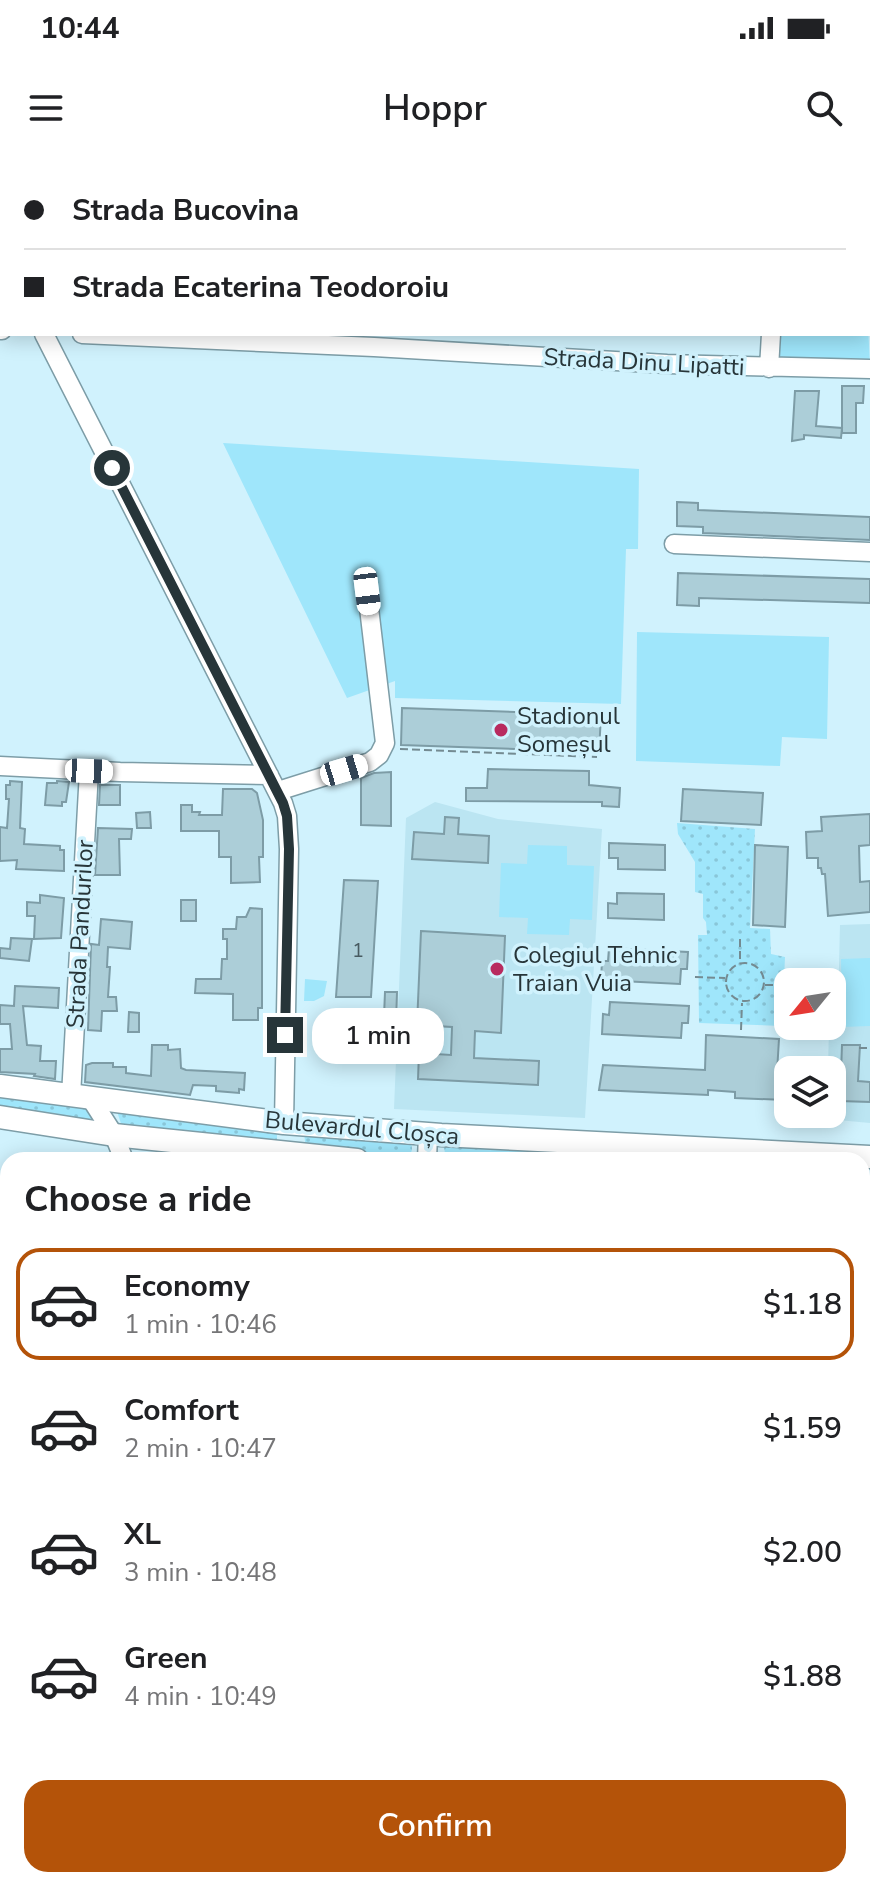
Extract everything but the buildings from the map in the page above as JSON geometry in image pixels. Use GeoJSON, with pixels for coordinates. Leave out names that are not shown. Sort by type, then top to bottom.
{"type":"FeatureCollection","features":[{"type":"Feature","properties":{"kind":"main road","name":"Bulevardul Cloșca"},"geometry":{"type":"LineString","coordinates":[[0,1086],[284,1123],[428,1134],[774,1152]]}},
{"type":"Feature","properties":{"kind":"main road","name":"Bulevardul Cloșca"},"geometry":{"type":"LineString","coordinates":[[0,1117],[217,1152]]}},
{"type":"Feature","properties":{"kind":"street"},"geometry":{"type":"LineString","coordinates":[[45,336],[274,783],[287,816],[284,1123]]}},
{"type":"Feature","properties":{"kind":"street","name":"Strada Dinu Lipatti"},"geometry":{"type":"LineString","coordinates":[[165,336],[457,343],[769,368],[870,369]]}},
{"type":"Feature","properties":{"kind":"street"},"geometry":{"type":"LineString","coordinates":[[769,368],[771,336]]}},
{"type":"Feature","properties":{"kind":"street"},"geometry":{"type":"LineString","coordinates":[[674,544],[870,552]]}},
{"type":"Feature","properties":{"kind":"street"},"geometry":{"type":"LineString","coordinates":[[0,766],[274,783],[370,762],[379,755],[385,743],[367,591]]}},
{"type":"Feature","properties":{"kind":"street","name":"Strada Pandurilor"},"geometry":{"type":"LineString","coordinates":[[81,1098],[89,771]]}},
{"type":"Feature","properties":{"kind":"street"},"geometry":{"type":"LineString","coordinates":[[81,1098],[114,1135],[121,1152]]}},
{"type":"Feature","properties":{"kind":"street"},"geometry":{"type":"LineString","coordinates":[[427,1152],[428,1134]]}},
{"type":"Feature","properties":{"kind":"path"},"geometry":{"type":"LineString","coordinates":[[383,748],[597,757]]}},
{"type":"Feature","properties":{"kind":"path"},"geometry":{"type":"LineString","coordinates":[[740,939],[740,962]]}},
{"type":"Feature","properties":{"kind":"path"},"geometry":{"type":"LineString","coordinates":[[740,962],[752,963],[757,967],[763,985],[757,998],[742,1001],[730,992],[726,978],[740,962]]}},
{"type":"Feature","properties":{"kind":"path"},"geometry":{"type":"LineString","coordinates":[[695,977],[726,978]]}},
{"type":"Feature","properties":{"kind":"path"},"geometry":{"type":"LineString","coordinates":[[763,985],[774,985]]}},
{"type":"Feature","properties":{"kind":"path"},"geometry":{"type":"LineString","coordinates":[[741,1030],[742,1001]]}},
{"type":"Feature","properties":{"kind":"path"},"geometry":{"type":"LineString","coordinates":[[859,1048],[870,1048]]}},
{"type":"Feature","properties":{"kind":"shaded area"},"geometry":{"type":"Polygon","coordinates":[[[776,336],[869,336],[870,366],[777,361],[776,336]]]}},
{"type":"Feature","properties":{"kind":"shaded area"},"geometry":{"type":"Polygon","coordinates":[[[223,443],[639,469],[638,549],[626,549],[621,704],[395,698],[395,681],[347,698],[223,443]]]}},
{"type":"Feature","properties":{"kind":"shaded area"},"geometry":{"type":"Polygon","coordinates":[[[637,632],[829,637],[827,739],[782,737],[780,766],[636,761],[637,632]]]}},
{"type":"Feature","properties":{"kind":"shaded area","name":"Colegiul Tehnic Traian Vuia"},"geometry":{"type":"Polygon","coordinates":[[[435,802],[498,819],[602,829],[585,1118],[394,1109],[406,818],[435,802]]]}},
{"type":"Feature","properties":{"kind":"shaded area"},"geometry":{"type":"Polygon","coordinates":[[[677,823],[755,829],[750,928],[770,929],[771,954],[785,957],[785,968],[774,968],[774,1026],[699,1023],[698,935],[707,935],[703,894],[695,892],[695,862],[678,834],[677,823]]]}},
{"type":"Feature","properties":{"kind":"shaded area"},"geometry":{"type":"Polygon","coordinates":[[[528,845],[567,846],[567,865],[594,866],[592,920],[570,919],[569,935],[527,934],[528,918],[499,917],[501,863],[527,864],[528,845]]]}},
{"type":"Feature","properties":{"kind":"shaded area"},"geometry":{"type":"Polygon","coordinates":[[[870,924],[870,1123],[846,1121],[846,1056],[828,1056],[829,1040],[846,1040],[846,968],[839,968],[840,925],[870,924]]]}},
{"type":"Feature","properties":{"kind":"shaded area"},"geometry":{"type":"Polygon","coordinates":[[[870,958],[870,1026],[846,1027],[846,968],[841,968],[841,959],[870,958]]]}},
{"type":"Feature","properties":{"kind":"shaded area"},"geometry":{"type":"Polygon","coordinates":[[[305,979],[327,981],[324,996],[314,1001],[304,1001],[305,979]]]}},
{"type":"Feature","properties":{"kind":"shaded area"},"geometry":{"type":"Polygon","coordinates":[[[0,1097],[86,1105],[98,1129],[0,1116],[0,1097]]]}},
{"type":"Feature","properties":{"kind":"shaded area"},"geometry":{"type":"Polygon","coordinates":[[[115,1105],[277,1129],[277,1149],[124,1133],[115,1105]]]}},
{"type":"Feature","properties":{"kind":"shaded area"},"geometry":{"type":"Polygon","coordinates":[[[304,1132],[408,1140],[412,1149],[411,1152],[306,1151],[304,1132]]]}},
{"type":"Feature","properties":{"kind":"shaded area"},"geometry":{"type":"Polygon","coordinates":[[[449,1142],[611,1152],[445,1152],[449,1142]]]}},
{"type":"Feature","properties":{"kind":"place","name":"Stadionul Someșul"},"geometry":{"type":"Point","coordinates":[501,730]}},
{"type":"Feature","properties":{"kind":"place","name":"Colegiul Tehnic Traian Vuia"},"geometry":{"type":"Point","coordinates":[497,969]}},
{"type":"Feature","properties":{"kind":"route"},"geometry":{"type":"LineString","coordinates":[[112,468],[278,791],[287,816],[285,1035]]}}]}
